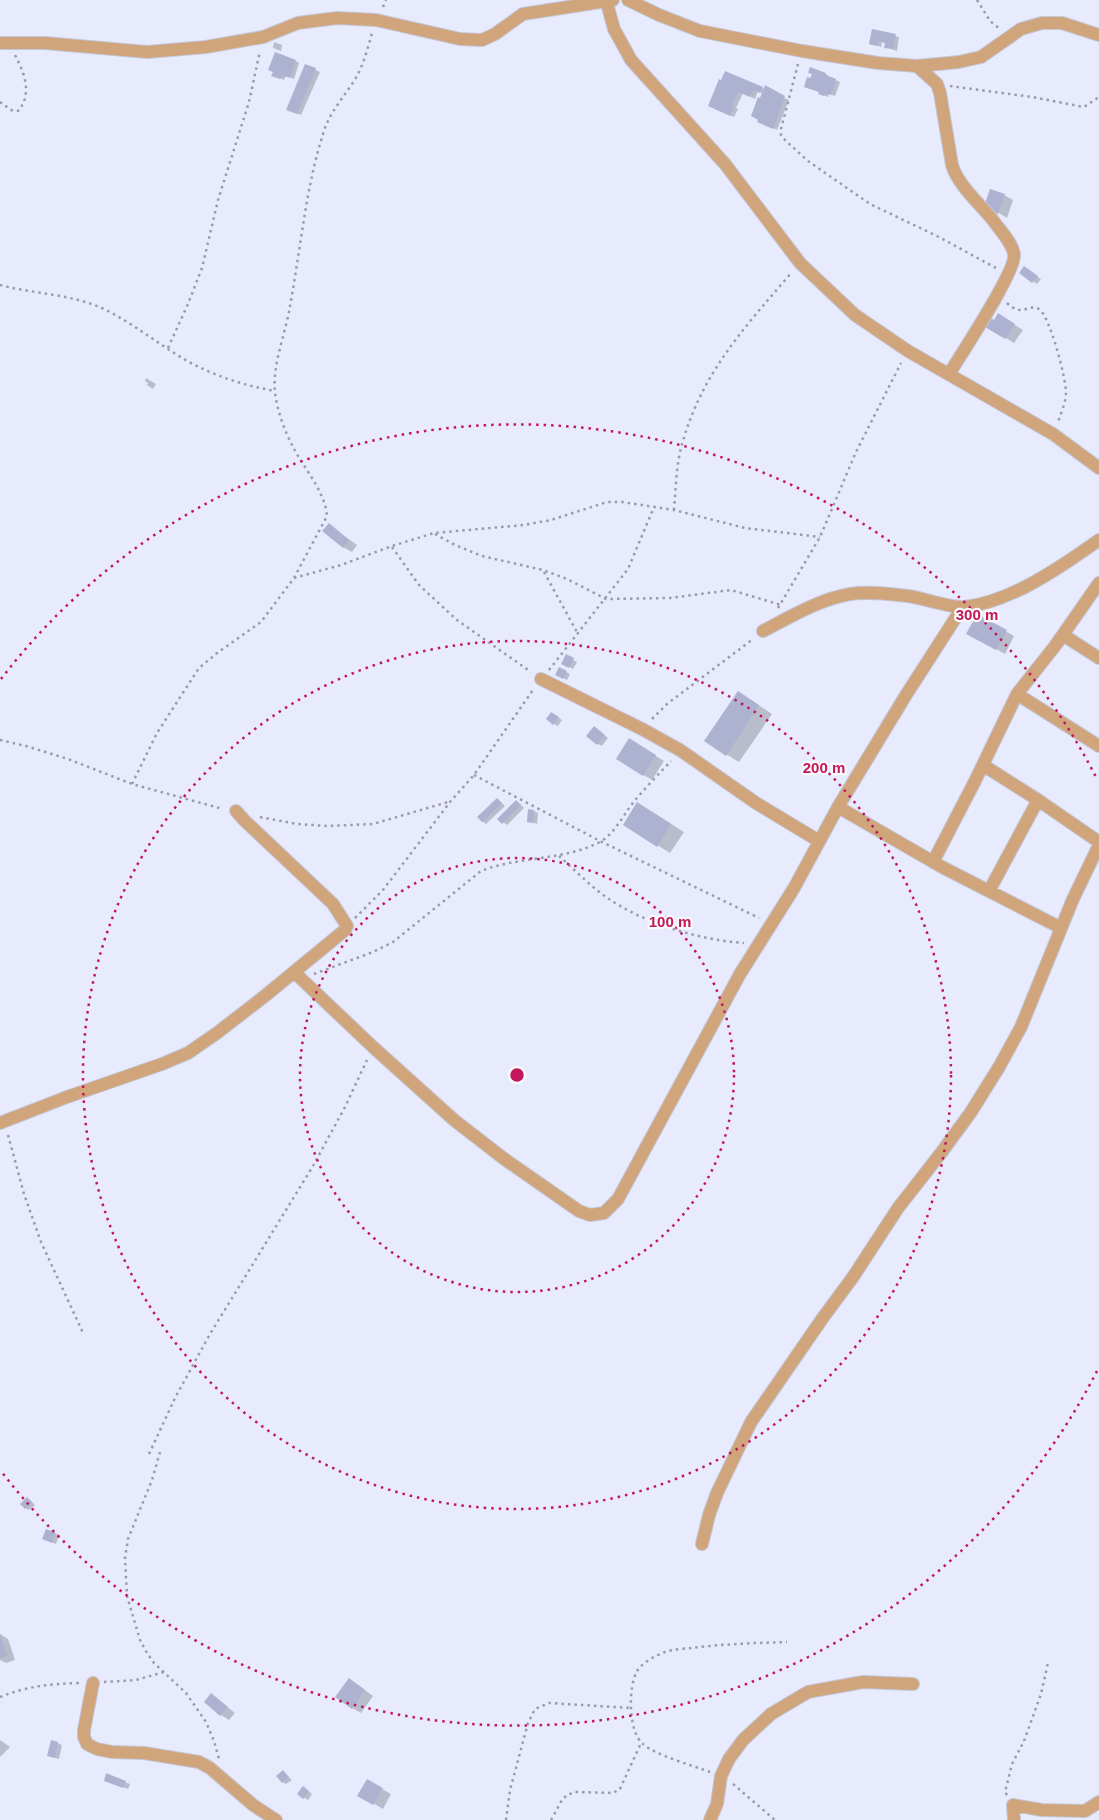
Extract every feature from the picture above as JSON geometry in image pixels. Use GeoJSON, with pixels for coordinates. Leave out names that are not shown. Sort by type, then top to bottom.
{"type":"FeatureCollection","features":[{"type":"Feature","properties":{"kind":"street"},"geometry":{"type":"LineString","coordinates":[[628,0],[659,15],[700,31],[802,51],[878,63],[917,66],[981,58],[1021,29],[1042,23],[1062,23],[1099,35]]}},
{"type":"Feature","properties":{"kind":"street"},"geometry":{"type":"LineString","coordinates":[[4,43],[45,43],[147,52],[206,47],[263,37],[298,23],[337,18],[376,20],[460,39],[482,40],[495,34],[522,14],[608,1],[614,29],[631,60],[725,164],[800,263],[855,315],[908,351],[1053,434],[1099,468]]}},
{"type":"Feature","properties":{"kind":"street"},"geometry":{"type":"LineString","coordinates":[[917,66],[929,75],[936,84],[943,106],[955,176],[979,204],[1011,247],[1015,256],[1013,265],[999,292],[949,374]]}},
{"type":"Feature","properties":{"kind":"street"},"geometry":{"type":"LineString","coordinates":[[763,631],[800,612],[832,599],[852,594],[908,596],[962,608],[990,601],[1039,580],[1099,540]]}},
{"type":"Feature","properties":{"kind":"street"},"geometry":{"type":"LineString","coordinates":[[933,862],[1017,694],[1099,583]]}},
{"type":"Feature","properties":{"kind":"street"},"geometry":{"type":"LineString","coordinates":[[298,975],[373,1047],[454,1120],[503,1158],[579,1211],[590,1214],[604,1213],[618,1199],[719,1012],[758,944],[772,924],[838,807],[906,695],[962,608]]}},
{"type":"Feature","properties":{"kind":"street"},"geometry":{"type":"LineString","coordinates":[[1062,635],[1099,658]]}},
{"type":"Feature","properties":{"kind":"street"},"geometry":{"type":"LineString","coordinates":[[541,679],[680,750],[756,803],[819,841]]}},
{"type":"Feature","properties":{"kind":"street"},"geometry":{"type":"LineString","coordinates":[[1017,694],[1099,746]]}},
{"type":"Feature","properties":{"kind":"street"},"geometry":{"type":"LineString","coordinates":[[702,1544],[717,1492],[751,1422],[853,1277],[898,1208],[941,1153],[999,1067],[1020,1027],[1046,969],[1061,928],[1099,843],[983,764]]}},
{"type":"Feature","properties":{"kind":"street"},"geometry":{"type":"LineString","coordinates":[[989,891],[1038,800]]}},
{"type":"Feature","properties":{"kind":"street"},"geometry":{"type":"LineString","coordinates":[[838,807],[933,862],[1061,928]]}},
{"type":"Feature","properties":{"kind":"street"},"geometry":{"type":"LineString","coordinates":[[2,1122],[188,1053],[298,975],[345,930],[347,926],[333,904],[245,822],[236,811]]}},
{"type":"Feature","properties":{"kind":"street"},"geometry":{"type":"LineString","coordinates":[[710,1820],[717,1804],[721,1776],[729,1759],[744,1740],[771,1714],[808,1692],[863,1682],[913,1684]]}},
{"type":"Feature","properties":{"kind":"street"},"geometry":{"type":"LineString","coordinates":[[94,1683],[84,1730],[87,1744],[97,1749],[112,1752],[144,1753],[199,1762],[210,1768],[254,1805],[276,1820]]}},
{"type":"Feature","properties":{"kind":"street"},"geometry":{"type":"LineString","coordinates":[[1014,1820],[1013,1805],[1042,1810],[1085,1811],[1099,1802]]}},
{"type":"Feature","properties":{"kind":"path"},"geometry":{"type":"LineString","coordinates":[[977,0],[990,21],[1010,36]]}},
{"type":"Feature","properties":{"kind":"path"},"geometry":{"type":"LineString","coordinates":[[132,784],[165,720],[198,668],[261,622],[294,578],[327,516],[326,506],[294,449],[284,425],[275,391],[276,370],[291,305],[312,181],[326,126],[358,74],[376,20]]}},
{"type":"Feature","properties":{"kind":"path"},"geometry":{"type":"LineString","coordinates":[[168,348],[202,268],[218,200],[249,102],[263,37]]}},
{"type":"Feature","properties":{"kind":"path"},"geometry":{"type":"LineString","coordinates":[[0,102],[11,110],[18,110],[24,104],[26,94],[26,82],[4,43]]}},
{"type":"Feature","properties":{"kind":"path"},"geometry":{"type":"LineString","coordinates":[[802,51],[780,129],[785,140],[808,161],[870,204],[937,236],[1008,274]]}},
{"type":"Feature","properties":{"kind":"path"},"geometry":{"type":"LineString","coordinates":[[936,84],[1032,97],[1084,107],[1099,97]]}},
{"type":"Feature","properties":{"kind":"path"},"geometry":{"type":"LineString","coordinates":[[674,510],[677,469],[682,442],[702,390],[716,365],[737,337],[800,263]]}},
{"type":"Feature","properties":{"kind":"path"},"geometry":{"type":"LineString","coordinates":[[0,285],[80,301],[102,308],[132,324],[182,358],[222,378],[275,391]]}},
{"type":"Feature","properties":{"kind":"path"},"geometry":{"type":"LineString","coordinates":[[999,292],[1005,301],[1016,310],[1021,311],[1033,307],[1041,311],[1051,331],[1065,382],[1066,395],[1053,434]]}},
{"type":"Feature","properties":{"kind":"path"},"geometry":{"type":"LineString","coordinates":[[776,612],[820,537],[856,452],[908,351]]}},
{"type":"Feature","properties":{"kind":"path"},"geometry":{"type":"LineString","coordinates":[[294,578],[341,565],[434,533],[524,525],[551,520],[608,502],[622,502],[674,510],[745,528],[820,537]]}},
{"type":"Feature","properties":{"kind":"path"},"geometry":{"type":"LineString","coordinates":[[347,926],[383,890],[450,802],[474,775],[541,679],[628,569],[654,507]]}},
{"type":"Feature","properties":{"kind":"path"},"geometry":{"type":"LineString","coordinates":[[434,533],[455,545],[482,556],[543,570],[606,599],[670,598],[731,590],[780,605]]}},
{"type":"Feature","properties":{"kind":"path"},"geometry":{"type":"LineString","coordinates":[[392,546],[419,585],[456,620],[541,679]]}},
{"type":"Feature","properties":{"kind":"path"},"geometry":{"type":"LineString","coordinates":[[543,570],[578,634]]}},
{"type":"Feature","properties":{"kind":"path"},"geometry":{"type":"LineString","coordinates":[[642,729],[667,704],[763,631]]}},
{"type":"Feature","properties":{"kind":"path"},"geometry":{"type":"LineString","coordinates":[[0,740],[68,759],[132,784],[216,808],[236,811]]}},
{"type":"Feature","properties":{"kind":"path"},"geometry":{"type":"LineString","coordinates":[[298,975],[373,952],[393,942],[481,871],[496,865],[559,856],[600,841],[619,824],[632,804],[680,750]]}},
{"type":"Feature","properties":{"kind":"path"},"geometry":{"type":"LineString","coordinates":[[474,775],[600,841],[772,924]]}},
{"type":"Feature","properties":{"kind":"path"},"geometry":{"type":"LineString","coordinates":[[259,817],[305,825],[373,824],[450,802]]}},
{"type":"Feature","properties":{"kind":"path"},"geometry":{"type":"LineString","coordinates":[[559,856],[606,897],[649,920],[715,940],[758,944]]}},
{"type":"Feature","properties":{"kind":"path"},"geometry":{"type":"LineString","coordinates":[[149,1454],[175,1398],[210,1334],[313,1166],[345,1107],[373,1047]]}},
{"type":"Feature","properties":{"kind":"path"},"geometry":{"type":"LineString","coordinates":[[2,1122],[41,1242],[84,1335]]}},
{"type":"Feature","properties":{"kind":"path"},"geometry":{"type":"LineString","coordinates":[[160,1452],[152,1480],[128,1538],[125,1558],[127,1596],[140,1640],[147,1653],[154,1663],[186,1693],[206,1722],[219,1758],[222,1778]]}},
{"type":"Feature","properties":{"kind":"path"},"geometry":{"type":"LineString","coordinates":[[776,1820],[721,1776],[651,1750],[641,1743],[633,1724],[631,1708],[633,1679],[638,1669],[651,1658],[667,1651],[722,1645],[787,1642]]}},
{"type":"Feature","properties":{"kind":"path"},"geometry":{"type":"LineString","coordinates":[[1013,1805],[1005,1792],[1012,1764],[1024,1741],[1042,1694],[1048,1663]]}},
{"type":"Feature","properties":{"kind":"path"},"geometry":{"type":"LineString","coordinates":[[506,1820],[510,1790],[528,1723],[535,1710],[549,1703],[631,1708]]}},
{"type":"Feature","properties":{"kind":"path"},"geometry":{"type":"LineString","coordinates":[[551,1820],[562,1800],[575,1792],[613,1793],[620,1789],[641,1743]]}},
{"type":"Feature","properties":{"kind":"building"},"geometry":{"type":"Polygon","coordinates":[[[872,29],[896,34],[893,49],[884,48],[885,43],[878,41],[877,46],[869,44],[872,29]]]}},
{"type":"Feature","properties":{"kind":"building"},"geometry":{"type":"Polygon","coordinates":[[[275,52],[296,60],[290,78],[282,75],[280,79],[271,76],[273,72],[268,70],[275,52]]]}},
{"type":"Feature","properties":{"kind":"building"},"geometry":{"type":"Polygon","coordinates":[[[305,64],[316,68],[297,114],[286,110],[305,64]]]}},
{"type":"Feature","properties":{"kind":"building"},"geometry":{"type":"Polygon","coordinates":[[[810,67],[836,79],[831,95],[825,93],[824,96],[818,94],[819,92],[804,87],[807,77],[810,78],[812,74],[808,73],[810,67]]]}},
{"type":"Feature","properties":{"kind":"building"},"geometry":{"type":"Polygon","coordinates":[[[725,71],[763,87],[760,93],[754,90],[750,97],[738,92],[732,105],[734,106],[730,116],[708,106],[719,79],[721,80],[725,71]]]}},
{"type":"Feature","properties":{"kind":"building"},"geometry":{"type":"Polygon","coordinates":[[[765,85],[785,96],[773,129],[757,122],[758,120],[751,116],[765,85]]]}},
{"type":"Feature","properties":{"kind":"building"},"geometry":{"type":"Polygon","coordinates":[[[990,189],[1005,194],[998,214],[992,212],[993,209],[984,206],[990,189]]]}},
{"type":"Feature","properties":{"kind":"building"},"geometry":{"type":"Polygon","coordinates":[[[1024,266],[1038,276],[1032,283],[1019,273],[1024,266]]]}},
{"type":"Feature","properties":{"kind":"building"},"geometry":{"type":"Polygon","coordinates":[[[998,313],[1015,324],[1005,339],[985,327],[991,318],[994,320],[998,313]]]}},
{"type":"Feature","properties":{"kind":"building"},"geometry":{"type":"Polygon","coordinates":[[[329,523],[349,540],[343,548],[322,531],[329,523]]]}},
{"type":"Feature","properties":{"kind":"building"},"geometry":{"type":"Polygon","coordinates":[[[977,614],[1007,630],[996,650],[966,634],[977,614]]]}},
{"type":"Feature","properties":{"kind":"building"},"geometry":{"type":"Polygon","coordinates":[[[566,654],[574,658],[569,668],[561,664],[566,654]]]}},
{"type":"Feature","properties":{"kind":"building"},"geometry":{"type":"Polygon","coordinates":[[[559,667],[567,671],[563,679],[555,675],[559,667]]]}},
{"type":"Feature","properties":{"kind":"building"},"geometry":{"type":"Polygon","coordinates":[[[738,691],[759,705],[726,756],[704,741],[738,691]]]}},
{"type":"Feature","properties":{"kind":"building"},"geometry":{"type":"Polygon","coordinates":[[[551,712],[559,717],[553,725],[546,719],[551,712]]]}},
{"type":"Feature","properties":{"kind":"building"},"geometry":{"type":"Polygon","coordinates":[[[594,726],[605,735],[597,745],[586,736],[594,726]]]}},
{"type":"Feature","properties":{"kind":"building"},"geometry":{"type":"Polygon","coordinates":[[[629,738],[656,755],[643,776],[616,759],[629,738]]]}},
{"type":"Feature","properties":{"kind":"building"},"geometry":{"type":"Polygon","coordinates":[[[497,798],[502,803],[482,822],[477,817],[497,798]]]}},
{"type":"Feature","properties":{"kind":"building"},"geometry":{"type":"Polygon","coordinates":[[[516,800],[521,805],[502,824],[497,819],[516,800]]]}},
{"type":"Feature","properties":{"kind":"building"},"geometry":{"type":"Polygon","coordinates":[[[637,802],[671,824],[657,847],[623,825],[637,802]]]}},
{"type":"Feature","properties":{"kind":"building"},"geometry":{"type":"Polygon","coordinates":[[[528,809],[534,810],[533,823],[527,822],[528,809]]]}},
{"type":"Feature","properties":{"kind":"building"},"geometry":{"type":"Polygon","coordinates":[[[27,1497],[32,1502],[25,1509],[20,1504],[27,1497]]]}},
{"type":"Feature","properties":{"kind":"building"},"geometry":{"type":"Polygon","coordinates":[[[46,1529],[55,1532],[52,1543],[42,1539],[46,1529]]]}},
{"type":"Feature","properties":{"kind":"building"},"geometry":{"type":"Polygon","coordinates":[[[0,1634],[7,1656],[0,1658],[0,1634]]]}},
{"type":"Feature","properties":{"kind":"building"},"geometry":{"type":"Polygon","coordinates":[[[349,1678],[365,1690],[352,1709],[335,1697],[349,1678]]]}},
{"type":"Feature","properties":{"kind":"building"},"geometry":{"type":"Polygon","coordinates":[[[211,1693],[228,1707],[220,1716],[204,1702],[211,1693]]]}},
{"type":"Feature","properties":{"kind":"building"},"geometry":{"type":"Polygon","coordinates":[[[51,1740],[58,1742],[55,1758],[47,1756],[51,1740]]]}},
{"type":"Feature","properties":{"kind":"building"},"geometry":{"type":"Polygon","coordinates":[[[283,1770],[289,1777],[282,1783],[276,1776],[283,1770]]]}},
{"type":"Feature","properties":{"kind":"building"},"geometry":{"type":"Polygon","coordinates":[[[106,1773],[126,1781],[123,1788],[104,1781],[106,1773]]]}},
{"type":"Feature","properties":{"kind":"building"},"geometry":{"type":"Polygon","coordinates":[[[367,1779],[383,1788],[373,1805],[357,1796],[367,1779]]]}},
{"type":"Feature","properties":{"kind":"building"},"geometry":{"type":"Polygon","coordinates":[[[303,1786],[309,1791],[303,1799],[297,1794],[303,1786]]]}}]}
